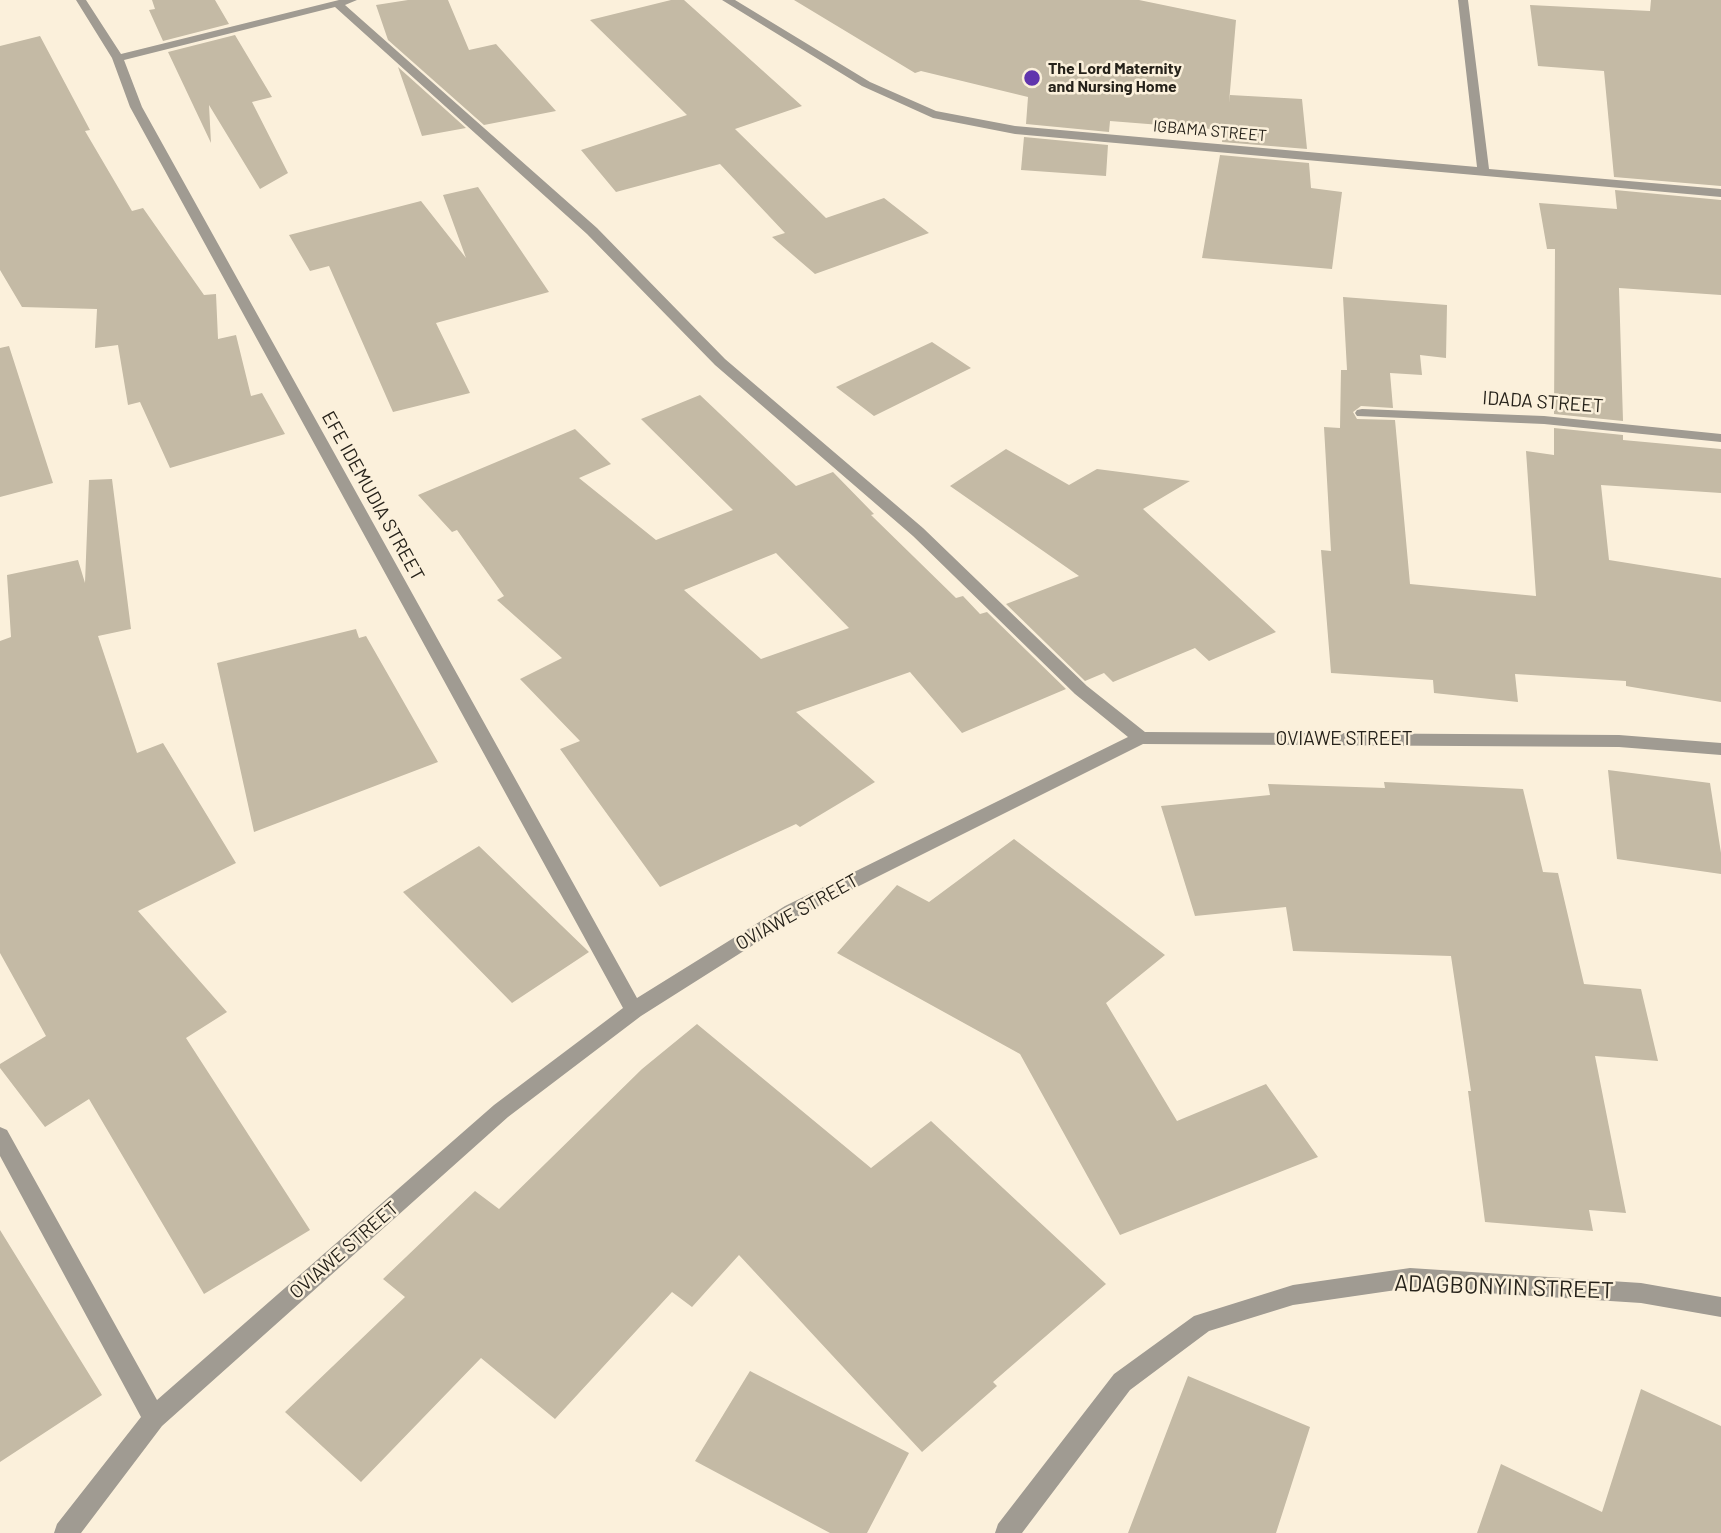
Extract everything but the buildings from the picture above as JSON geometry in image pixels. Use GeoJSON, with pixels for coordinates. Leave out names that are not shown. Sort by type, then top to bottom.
{"type":"FeatureCollection","features":[{"type":"Feature","properties":{"kind":"street","name":"EFE IDEMUDIA STREET"},"geometry":{"type":"LineString","coordinates":[[81,0],[118,58],[136,107],[634,1010]]}},
{"type":"Feature","properties":{"kind":"street","name":"IGBAMA STREET"},"geometry":{"type":"LineString","coordinates":[[727,0],[866,84],[933,114],[1016,130],[1721,193]]}},
{"type":"Feature","properties":{"kind":"street"},"geometry":{"type":"LineString","coordinates":[[1463,0],[1483,170]]}},
{"type":"Feature","properties":{"kind":"street"},"geometry":{"type":"LineString","coordinates":[[118,58],[345,2],[592,231],[720,362],[918,532],[1081,690],[1141,738]]}},
{"type":"Feature","properties":{"kind":"street","name":"IDADA STREET"},"geometry":{"type":"LineString","coordinates":[[1362,413],[1544,419],[1721,438]]}},
{"type":"Feature","properties":{"kind":"street","name":"OVIAWE STREET"},"geometry":{"type":"LineString","coordinates":[[66,1533],[154,1418],[501,1111],[634,1010],[792,911],[1141,738],[1619,741],[1721,749]]}},
{"type":"Feature","properties":{"kind":"street"},"geometry":{"type":"LineString","coordinates":[[0,1136],[154,1418]]}},
{"type":"Feature","properties":{"kind":"street","name":"ADAGBONYIN STREET"},"geometry":{"type":"LineString","coordinates":[[1007,1533],[1122,1382],[1202,1323],[1293,1295],[1410,1278],[1641,1293],[1721,1307]]}},
{"type":"Feature","properties":{"kind":"place","name":"The Lord Maternity and Nursing Home"},"geometry":{"type":"Point","coordinates":[1032,78]}}]}
